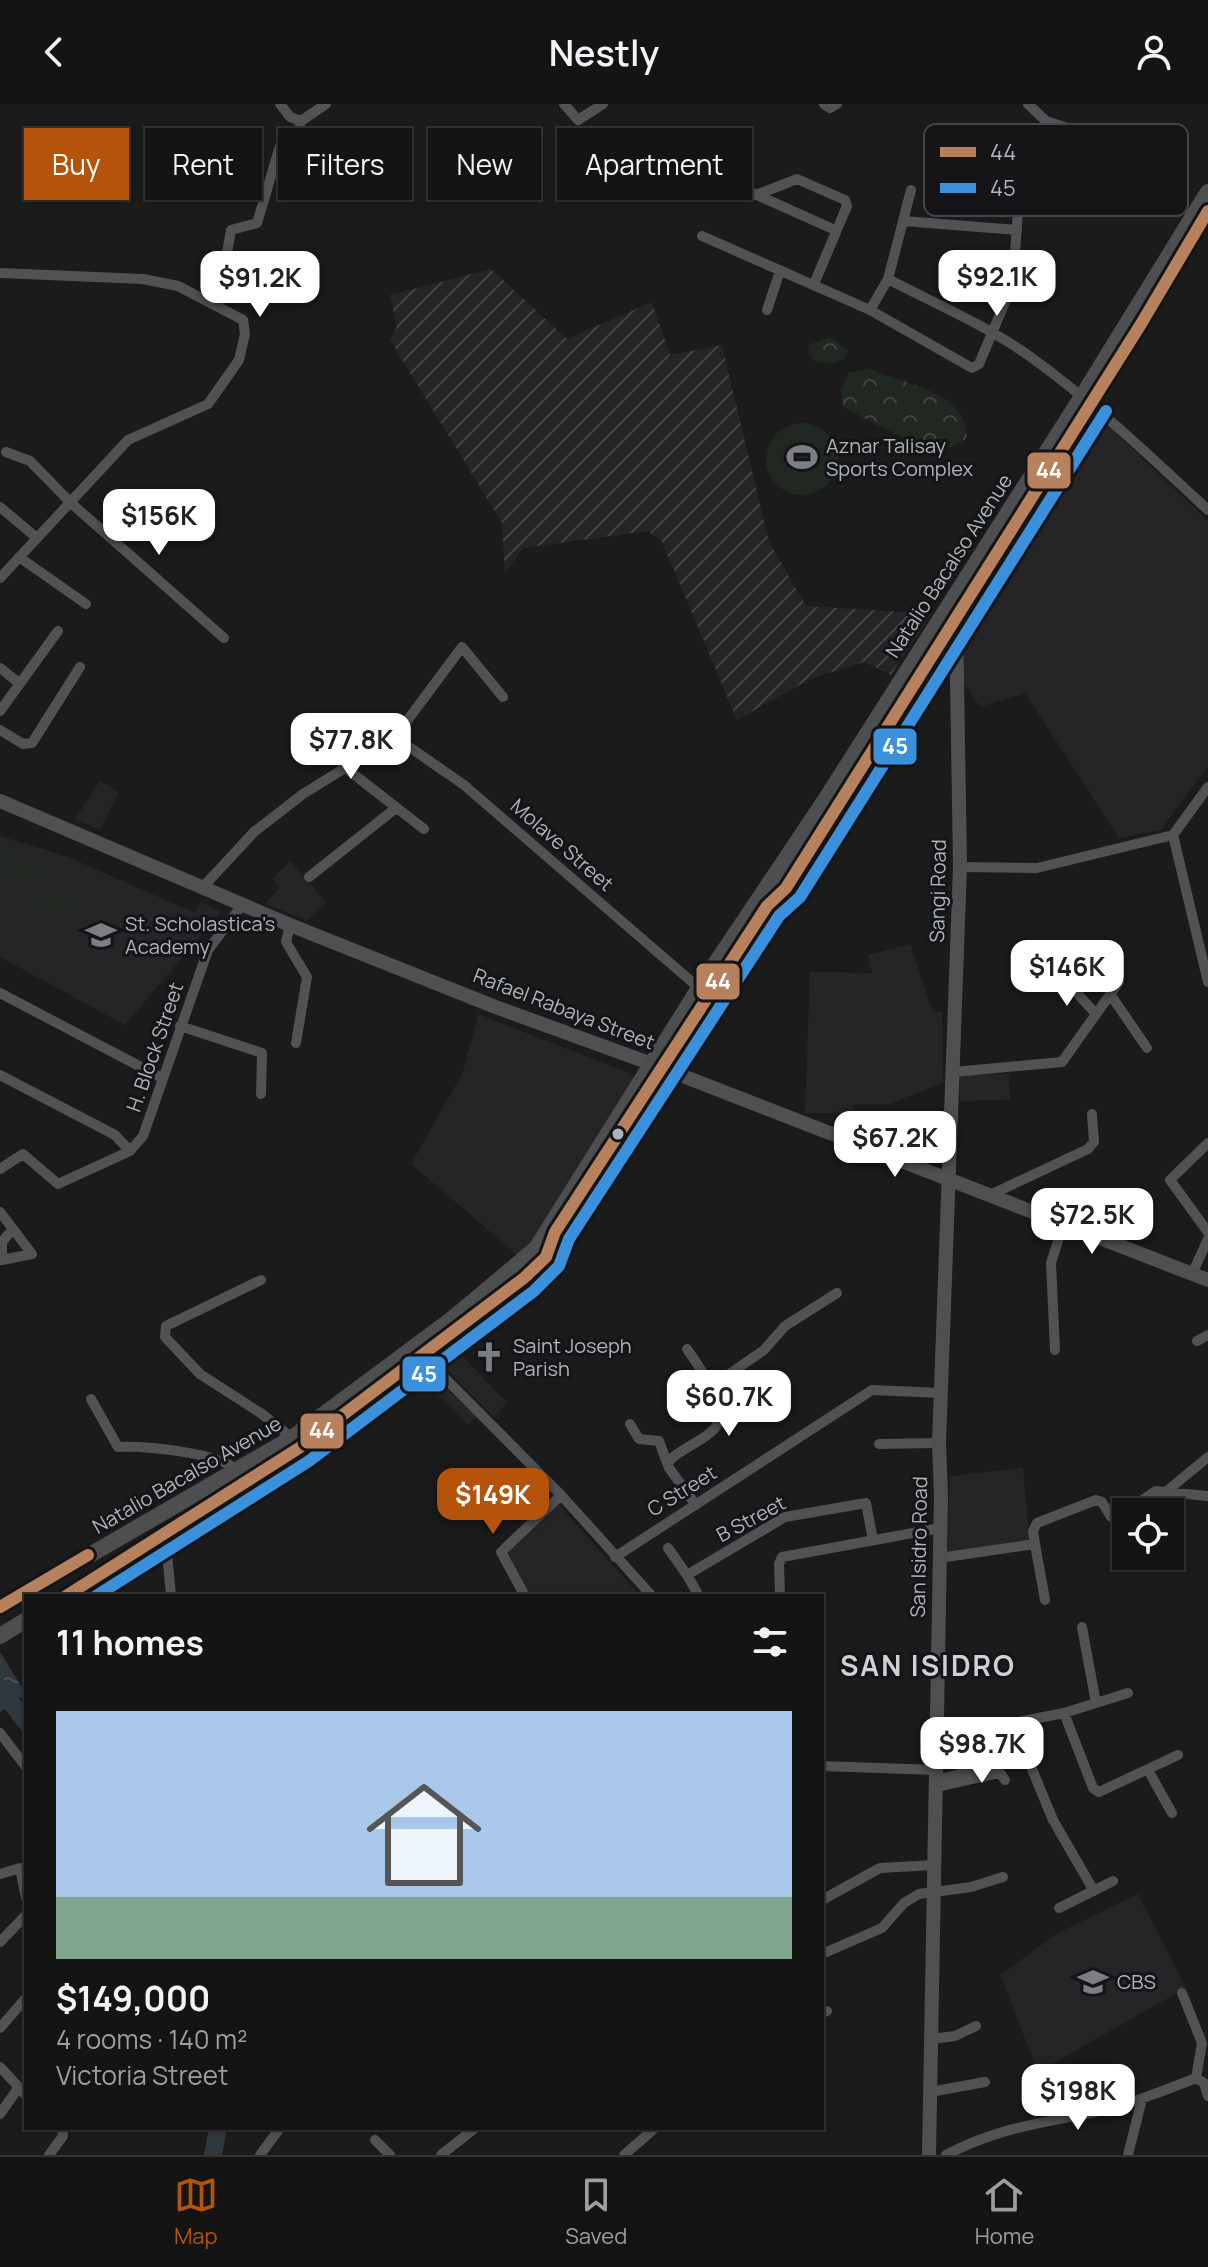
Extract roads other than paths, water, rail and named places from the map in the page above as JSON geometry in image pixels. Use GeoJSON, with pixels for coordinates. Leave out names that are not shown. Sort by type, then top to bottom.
{"type":"FeatureCollection","features":[{"type":"Feature","properties":{"kind":"main road","name":"Natalio Bacalso Avenue"},"geometry":{"type":"LineString","coordinates":[[1086,400],[1208,192]]}},
{"type":"Feature","properties":{"kind":"main road","name":"Natalio Bacalso Avenue"},"geometry":{"type":"LineString","coordinates":[[69,1594],[299,1448],[524,1278],[767,906],[1208,211]]}},
{"type":"Feature","properties":{"kind":"main road","name":"Natalio Bacalso Avenue"},"geometry":{"type":"LineString","coordinates":[[541,1252],[699,988],[780,884]]}},
{"type":"Feature","properties":{"kind":"main road","name":"Natalio Bacalso Avenue"},"geometry":{"type":"LineString","coordinates":[[0,1607],[151,1518],[239,1472],[292,1438],[563,1237],[777,912],[780,884]]}},
{"type":"Feature","properties":{"kind":"main road"},"geometry":{"type":"LineString","coordinates":[[0,1636],[24,1621]]}},
{"type":"Feature","properties":{"kind":"street"},"geometry":{"type":"LineString","coordinates":[[280,104],[290,117],[301,121]]}},
{"type":"Feature","properties":{"kind":"street"},"geometry":{"type":"LineString","coordinates":[[218,305],[231,230],[237,225],[257,223],[280,146],[296,141],[301,121],[326,104]]}},
{"type":"Feature","properties":{"kind":"street"},"geometry":{"type":"LineString","coordinates":[[564,104],[576,118],[583,120],[603,104]]}},
{"type":"Feature","properties":{"kind":"street"},"geometry":{"type":"LineString","coordinates":[[824,104],[830,108],[837,104]]}},
{"type":"Feature","properties":{"kind":"street"},"geometry":{"type":"LineString","coordinates":[[1028,104],[1046,121],[1055,124]]}},
{"type":"Feature","properties":{"kind":"street"},"geometry":{"type":"LineString","coordinates":[[756,195],[797,179],[843,198],[847,206],[814,284]]}},
{"type":"Feature","properties":{"kind":"street"},"geometry":{"type":"LineString","coordinates":[[870,310],[888,279],[911,190]]}},
{"type":"Feature","properties":{"kind":"street"},"geometry":{"type":"LineString","coordinates":[[752,193],[835,230]]}},
{"type":"Feature","properties":{"kind":"street"},"geometry":{"type":"LineString","coordinates":[[702,236],[870,310],[968,367],[979,364],[1013,283],[1018,216]]}},
{"type":"Feature","properties":{"kind":"street"},"geometry":{"type":"LineString","coordinates":[[903,221],[1017,230]]}},
{"type":"Feature","properties":{"kind":"street"},"geometry":{"type":"LineString","coordinates":[[767,310],[780,271]]}},
{"type":"Feature","properties":{"kind":"street"},"geometry":{"type":"LineString","coordinates":[[0,273],[143,279],[178,286],[243,320],[245,334],[239,360],[208,404],[128,440],[0,578]]}},
{"type":"Feature","properties":{"kind":"street"},"geometry":{"type":"LineString","coordinates":[[888,279],[1029,356],[1086,400],[1208,510]]}},
{"type":"Feature","properties":{"kind":"street"},"geometry":{"type":"LineString","coordinates":[[6,452],[30,461],[71,503],[224,638]]}},
{"type":"Feature","properties":{"kind":"street"},"geometry":{"type":"LineString","coordinates":[[0,507],[37,538]]}},
{"type":"Feature","properties":{"kind":"street"},"geometry":{"type":"LineString","coordinates":[[19,557],[86,604]]}},
{"type":"Feature","properties":{"kind":"street","name":"Sangi Road"},"geometry":{"type":"LineString","coordinates":[[947,1180],[954,1072],[960,867],[951,613]]}},
{"type":"Feature","properties":{"kind":"street"},"geometry":{"type":"LineString","coordinates":[[0,711],[58,631]]}},
{"type":"Feature","properties":{"kind":"street"},"geometry":{"type":"LineString","coordinates":[[203,887],[254,832],[343,766],[395,737],[462,647],[503,697]]}},
{"type":"Feature","properties":{"kind":"street"},"geometry":{"type":"LineString","coordinates":[[0,730],[23,744],[32,743],[80,667]]}},
{"type":"Feature","properties":{"kind":"street"},"geometry":{"type":"LineString","coordinates":[[0,668],[19,683]]}},
{"type":"Feature","properties":{"kind":"street","name":"Molave Street"},"geometry":{"type":"LineString","coordinates":[[395,737],[464,785],[699,988]]}},
{"type":"Feature","properties":{"kind":"street"},"geometry":{"type":"LineString","coordinates":[[343,766],[424,829]]}},
{"type":"Feature","properties":{"kind":"street"},"geometry":{"type":"LineString","coordinates":[[960,867],[1037,868],[1173,835],[1208,787]]}},
{"type":"Feature","properties":{"kind":"street","name":"Rafael Rabaya Street"},"geometry":{"type":"LineString","coordinates":[[0,801],[290,925],[493,1006],[673,1072],[1208,1280]]}},
{"type":"Feature","properties":{"kind":"street"},"geometry":{"type":"LineString","coordinates":[[309,877],[396,808]]}},
{"type":"Feature","properties":{"kind":"street"},"geometry":{"type":"LineString","coordinates":[[1173,835],[1208,982]]}},
{"type":"Feature","properties":{"kind":"street","name":"H. Block Street"},"geometry":{"type":"LineString","coordinates":[[130,1151],[143,1136],[208,950],[242,905]]}},
{"type":"Feature","properties":{"kind":"street"},"geometry":{"type":"LineString","coordinates":[[290,925],[286,942],[307,977],[296,1043]]}},
{"type":"Feature","properties":{"kind":"street"},"geometry":{"type":"LineString","coordinates":[[1064,979],[1096,1014]]}},
{"type":"Feature","properties":{"kind":"street"},"geometry":{"type":"LineString","coordinates":[[954,1072],[1062,1062],[1119,982]]}},
{"type":"Feature","properties":{"kind":"street"},"geometry":{"type":"LineString","coordinates":[[0,993],[162,1078]]}},
{"type":"Feature","properties":{"kind":"street"},"geometry":{"type":"LineString","coordinates":[[1110,994],[1147,1048]]}},
{"type":"Feature","properties":{"kind":"street"},"geometry":{"type":"LineString","coordinates":[[180,1026],[262,1053],[261,1094]]}},
{"type":"Feature","properties":{"kind":"street"},"geometry":{"type":"LineString","coordinates":[[0,1075],[115,1135],[130,1151],[58,1184],[23,1154],[0,1169]]}},
{"type":"Feature","properties":{"kind":"street"},"geometry":{"type":"LineString","coordinates":[[988,1196],[1088,1149],[1094,1142],[1092,1114]]}},
{"type":"Feature","properties":{"kind":"street"},"geometry":{"type":"LineString","coordinates":[[1208,1143],[1170,1180],[1208,1232]]}},
{"type":"Feature","properties":{"kind":"street","name":"San Isidro Road"},"geometry":{"type":"LineString","coordinates":[[929,2155],[939,1443],[947,1180]]}},
{"type":"Feature","properties":{"kind":"street"},"geometry":{"type":"LineString","coordinates":[[0,1212],[13,1229],[32,1254],[1,1260],[2,1242],[13,1229]]}},
{"type":"Feature","properties":{"kind":"street"},"geometry":{"type":"LineString","coordinates":[[1055,1350],[1051,1263],[1063,1225]]}},
{"type":"Feature","properties":{"kind":"street"},"geometry":{"type":"LineString","coordinates":[[1192,1274],[1208,1239]]}},
{"type":"Feature","properties":{"kind":"street"},"geometry":{"type":"LineString","coordinates":[[261,1280],[166,1326],[165,1337],[200,1374],[262,1414],[292,1438]]}},
{"type":"Feature","properties":{"kind":"street"},"geometry":{"type":"LineString","coordinates":[[712,1386],[764,1350],[785,1326],[837,1293]]}},
{"type":"Feature","properties":{"kind":"street"},"geometry":{"type":"LineString","coordinates":[[1197,1341],[1208,1335]]}},
{"type":"Feature","properties":{"kind":"street"},"geometry":{"type":"LineString","coordinates":[[669,1461],[717,1425],[719,1414],[712,1386],[687,1349]]}},
{"type":"Feature","properties":{"kind":"street"},"geometry":{"type":"LineString","coordinates":[[423,1356],[561,1495],[650,1594]]}},
{"type":"Feature","properties":{"kind":"street","name":"C Street"},"geometry":{"type":"LineString","coordinates":[[615,1557],[872,1390],[942,1393]]}},
{"type":"Feature","properties":{"kind":"street"},"geometry":{"type":"LineString","coordinates":[[91,1399],[118,1447],[212,1458],[232,1465],[239,1472]]}},
{"type":"Feature","properties":{"kind":"street"},"geometry":{"type":"LineString","coordinates":[[630,1424],[639,1439],[659,1441],[669,1461],[669,1468],[696,1505]]}},
{"type":"Feature","properties":{"kind":"street"},"geometry":{"type":"LineString","coordinates":[[879,1444],[939,1443]]}},
{"type":"Feature","properties":{"kind":"street"},"geometry":{"type":"LineString","coordinates":[[1168,1490],[1208,1457]]}},
{"type":"Feature","properties":{"kind":"street"},"geometry":{"type":"LineString","coordinates":[[1146,1498],[1156,1491],[1168,1490],[1208,1496]]}},
{"type":"Feature","properties":{"kind":"street"},"geometry":{"type":"LineString","coordinates":[[524,1594],[501,1552],[561,1495]]}},
{"type":"Feature","properties":{"kind":"street"},"geometry":{"type":"LineString","coordinates":[[1045,1600],[1033,1531],[1037,1523],[1088,1502],[1102,1502],[1112,1517]]}},
{"type":"Feature","properties":{"kind":"street","name":"B Street"},"geometry":{"type":"LineString","coordinates":[[687,1575],[793,1514],[866,1503],[873,1540]]}},
{"type":"Feature","properties":{"kind":"street"},"geometry":{"type":"LineString","coordinates":[[171,1594],[167,1553],[188,1528],[178,1504]]}},
{"type":"Feature","properties":{"kind":"street"},"geometry":{"type":"LineString","coordinates":[[780,1594],[779,1564],[782,1557],[940,1528]]}},
{"type":"Feature","properties":{"kind":"street"},"geometry":{"type":"LineString","coordinates":[[939,1558],[1035,1544]]}},
{"type":"Feature","properties":{"kind":"street"},"geometry":{"type":"LineString","coordinates":[[668,1548],[687,1575],[694,1594]]}},
{"type":"Feature","properties":{"kind":"street"},"geometry":{"type":"LineString","coordinates":[[1082,1627],[1096,1703]]}},
{"type":"Feature","properties":{"kind":"street"},"geometry":{"type":"LineString","coordinates":[[936,1738],[1064,1713],[1128,1693]]}},
{"type":"Feature","properties":{"kind":"street"},"geometry":{"type":"LineString","coordinates":[[1064,1713],[1095,1791],[1104,1791],[1178,1755]]}},
{"type":"Feature","properties":{"kind":"street"},"geometry":{"type":"LineString","coordinates":[[0,1733],[24,1764]]}},
{"type":"Feature","properties":{"kind":"street"},"geometry":{"type":"LineString","coordinates":[[936,1779],[1027,1757],[1053,1820],[1094,1891]]}},
{"type":"Feature","properties":{"kind":"street"},"geometry":{"type":"LineString","coordinates":[[824,1766],[936,1779],[1001,1774],[1005,1780]]}},
{"type":"Feature","properties":{"kind":"street"},"geometry":{"type":"LineString","coordinates":[[1148,1770],[1172,1813]]}},
{"type":"Feature","properties":{"kind":"street"},"geometry":{"type":"LineString","coordinates":[[824,1899],[880,1868],[934,1865]]}},
{"type":"Feature","properties":{"kind":"street"},"geometry":{"type":"LineString","coordinates":[[0,1874],[20,1868],[24,1888]]}},
{"type":"Feature","properties":{"kind":"street"},"geometry":{"type":"LineString","coordinates":[[824,1953],[882,1928],[904,1903],[933,1891],[971,1887],[1003,1877]]}},
{"type":"Feature","properties":{"kind":"street"},"geometry":{"type":"LineString","coordinates":[[1059,1908],[1113,1881]]}},
{"type":"Feature","properties":{"kind":"street"},"geometry":{"type":"LineString","coordinates":[[0,1942],[24,1917]]}},
{"type":"Feature","properties":{"kind":"street"},"geometry":{"type":"LineString","coordinates":[[1182,1993],[1205,2043],[1196,2078]]}},
{"type":"Feature","properties":{"kind":"street"},"geometry":{"type":"LineString","coordinates":[[0,2028],[24,2000]]}},
{"type":"Feature","properties":{"kind":"street"},"geometry":{"type":"LineString","coordinates":[[931,2039],[955,2036],[976,2026]]}},
{"type":"Feature","properties":{"kind":"street"},"geometry":{"type":"LineString","coordinates":[[0,2067],[23,2091],[0,2114]]}},
{"type":"Feature","properties":{"kind":"street"},"geometry":{"type":"LineString","coordinates":[[1196,2078],[1204,2083],[1208,2096]]}},
{"type":"Feature","properties":{"kind":"street"},"geometry":{"type":"LineString","coordinates":[[946,2155],[1035,2121],[1094,2112],[1142,2099],[1196,2078]]}},
{"type":"Feature","properties":{"kind":"street"},"geometry":{"type":"LineString","coordinates":[[930,2092],[985,2082]]}},
{"type":"Feature","properties":{"kind":"street"},"geometry":{"type":"LineString","coordinates":[[1128,2155],[1142,2099]]}},
{"type":"Feature","properties":{"kind":"street"},"geometry":{"type":"LineString","coordinates":[[260,2155],[279,2130]]}},
{"type":"Feature","properties":{"kind":"street"},"geometry":{"type":"LineString","coordinates":[[441,2155],[472,2130]]}},
{"type":"Feature","properties":{"kind":"street"},"geometry":{"type":"LineString","coordinates":[[624,2155],[653,2130]]}},
{"type":"Feature","properties":{"kind":"street"},"geometry":{"type":"LineString","coordinates":[[49,2155],[60,2131]]}},
{"type":"Feature","properties":{"kind":"street"},"geometry":{"type":"LineString","coordinates":[[375,2140],[390,2155]]}},
{"type":"Feature","properties":{"kind":"water"},"geometry":{"type":"Polygon","coordinates":[[[0,1652],[24,1695],[0,1712],[0,1652]]]}},
{"type":"Feature","properties":{"kind":"waterway"},"geometry":{"type":"LineString","coordinates":[[0,1688],[24,1719]]}},
{"type":"Feature","properties":{"kind":"waterway"},"geometry":{"type":"LineString","coordinates":[[213,2155],[218,2130]]}},
{"type":"Feature","properties":{"kind":"place","name":"Aznar Talisay Sports Complex"},"geometry":{"type":"Point","coordinates":[802,457]}},
{"type":"Feature","properties":{"kind":"place","name":"St. Scholastica's Academy"},"geometry":{"type":"Point","coordinates":[101,935]}},
{"type":"Feature","properties":{"kind":"place","name":"Saint Joseph Parish"},"geometry":{"type":"Point","coordinates":[489,1357]}},
{"type":"Feature","properties":{"kind":"place","name":"CBS"},"geometry":{"type":"Point","coordinates":[1093,1982]}},
{"type":"Feature","properties":{"kind":"district","name":"SAN ISIDRO"},"geometry":{"type":"Point","coordinates":[928,1666]}}]}
